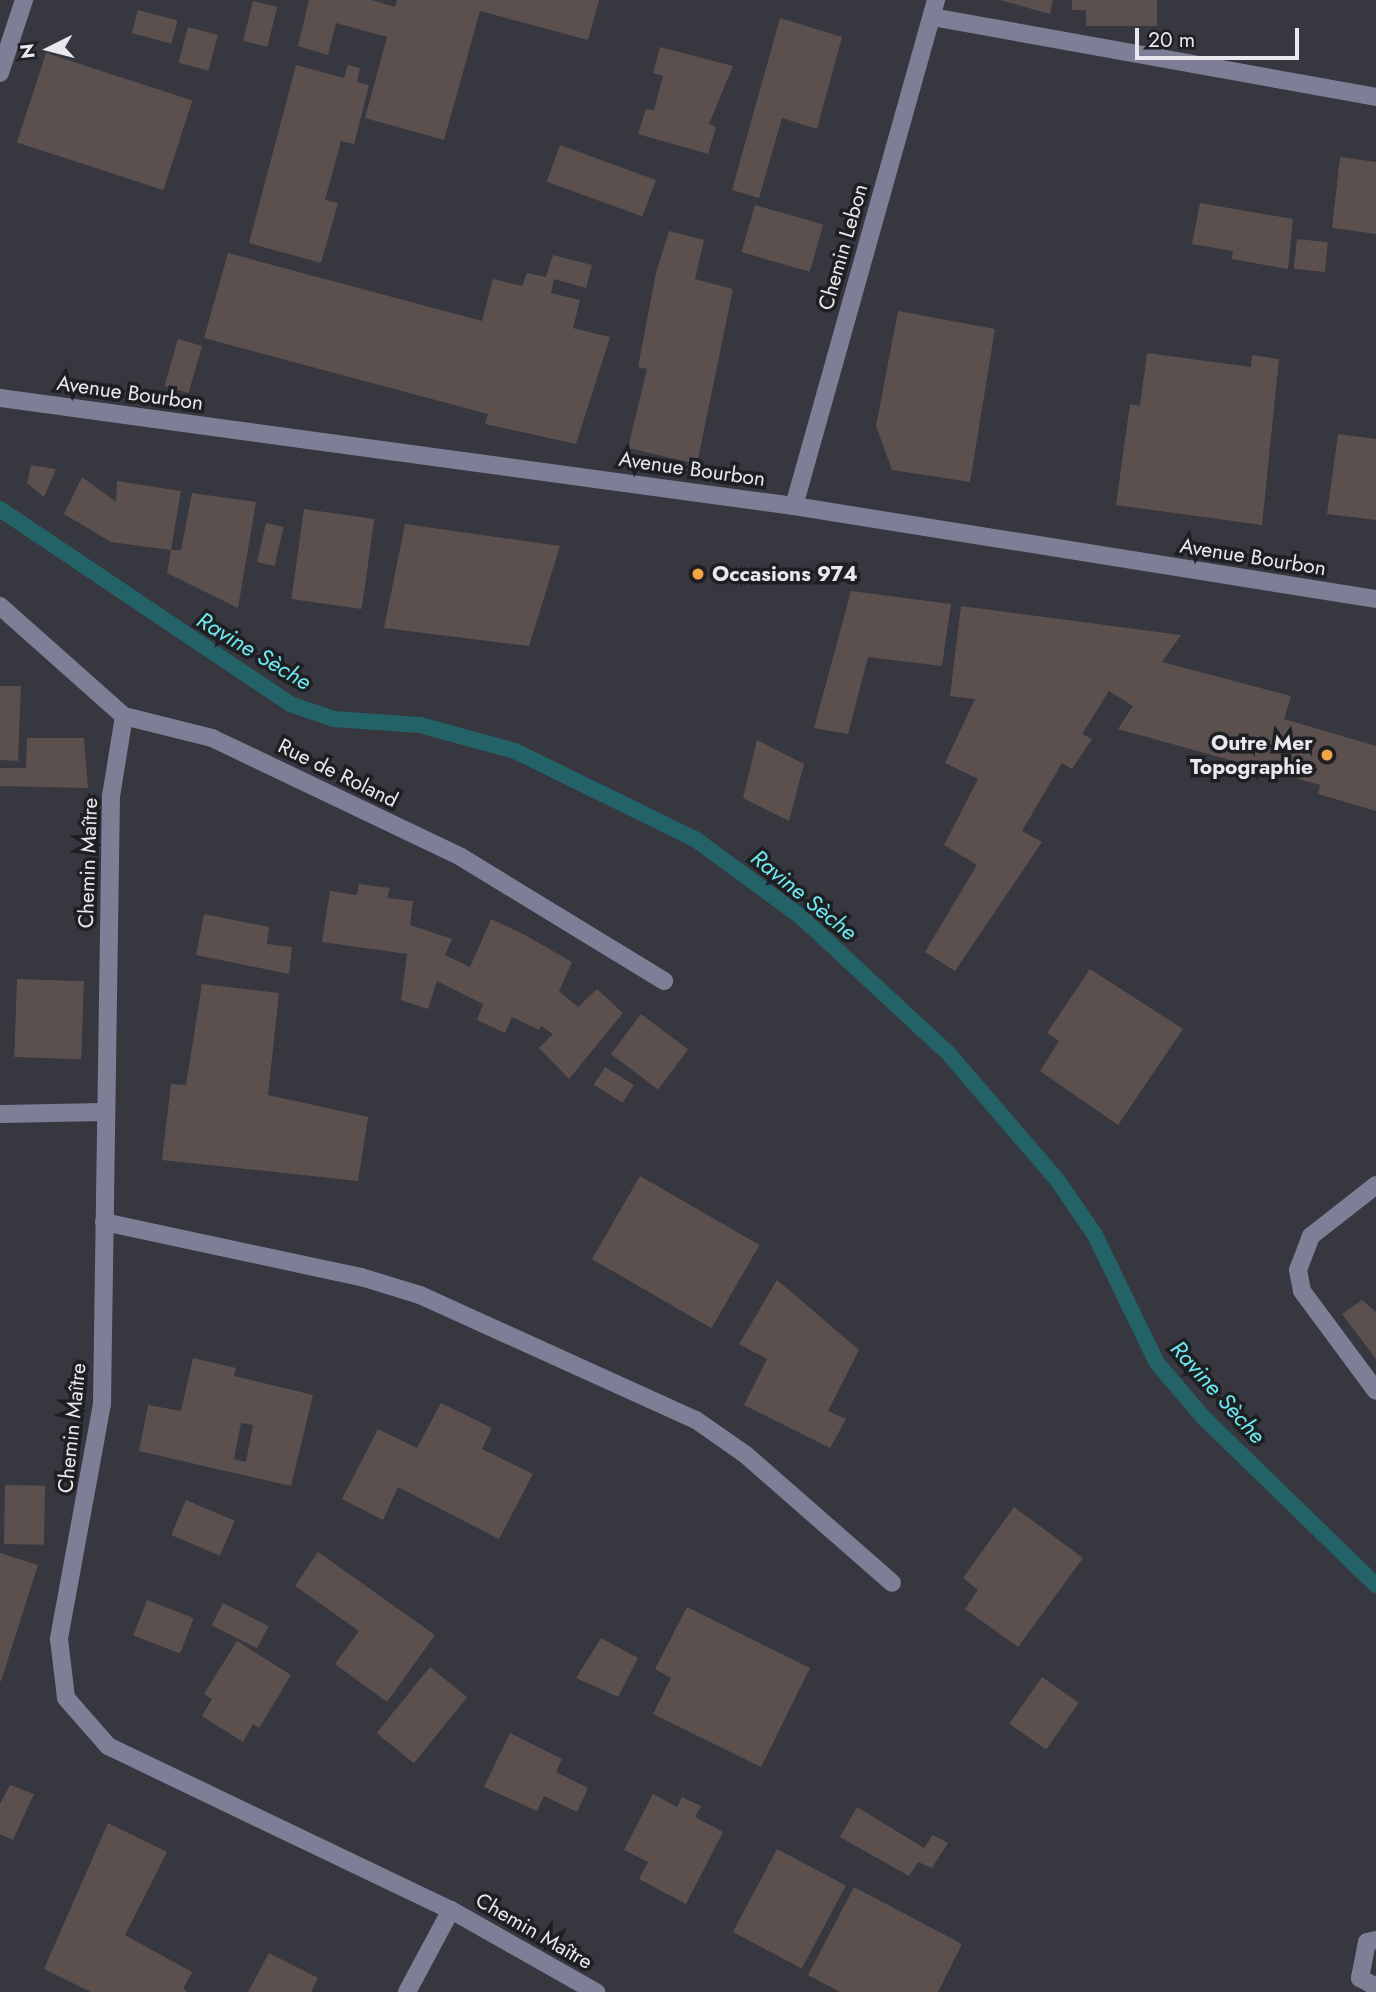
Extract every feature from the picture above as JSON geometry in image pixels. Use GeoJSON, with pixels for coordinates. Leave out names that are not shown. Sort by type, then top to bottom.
{"type":"FeatureCollection","features":[{"type":"Feature","properties":{"kind":"street"},"geometry":{"type":"LineString","coordinates":[[0,73],[24,0]]}},
{"type":"Feature","properties":{"kind":"street"},"geometry":{"type":"LineString","coordinates":[[934,8],[1376,97]]}},
{"type":"Feature","properties":{"kind":"street","name":"Chemin Lebon"},"geometry":{"type":"LineString","coordinates":[[794,506],[934,8]]}},
{"type":"Feature","properties":{"kind":"street","name":"Avenue Bourbon"},"geometry":{"type":"LineString","coordinates":[[0,398],[794,506],[1376,599]]}},
{"type":"Feature","properties":{"kind":"street","name":"Rue de Roland"},"geometry":{"type":"LineString","coordinates":[[0,606],[124,716],[212,738],[449,851],[664,981]]}},
{"type":"Feature","properties":{"kind":"street","name":"Chemin Maître"},"geometry":{"type":"LineString","coordinates":[[124,716],[111,796],[104,1112],[102,1404],[59,1639],[66,1698],[108,1746],[451,1910],[596,1992]]}},
{"type":"Feature","properties":{"kind":"street"},"geometry":{"type":"LineString","coordinates":[[0,1114],[104,1112]]}},
{"type":"Feature","properties":{"kind":"street"},"geometry":{"type":"LineString","coordinates":[[1376,1185],[1311,1236],[1298,1270],[1302,1291],[1376,1391]]}},
{"type":"Feature","properties":{"kind":"street"},"geometry":{"type":"LineString","coordinates":[[104,1222],[362,1277],[420,1295],[684,1415],[746,1455],[892,1583]]}},
{"type":"Feature","properties":{"kind":"street","name":"Chemin Maître"},"geometry":{"type":"LineString","coordinates":[[407,1992],[451,1910]]}},
{"type":"Feature","properties":{"kind":"street"},"geometry":{"type":"LineString","coordinates":[[1376,1940],[1367,1942],[1360,1978],[1376,1987]]}},
{"type":"Feature","properties":{"kind":"building"},"geometry":{"type":"Polygon","coordinates":[[[309,0],[372,0],[395,7],[397,0],[599,0],[588,40],[480,11],[444,140],[365,118],[387,37],[336,23],[328,55],[298,46],[309,0]]]}},
{"type":"Feature","properties":{"kind":"building"},"geometry":{"type":"Polygon","coordinates":[[[1000,0],[1053,0],[1050,14],[1000,0]]]}},
{"type":"Feature","properties":{"kind":"building"},"geometry":{"type":"Polygon","coordinates":[[[1072,0],[1157,0],[1157,26],[1086,26],[1086,10],[1072,10],[1072,0]]]}},
{"type":"Feature","properties":{"kind":"building"},"geometry":{"type":"Polygon","coordinates":[[[253,1],[277,7],[267,47],[243,41],[253,1]]]}},
{"type":"Feature","properties":{"kind":"building"},"geometry":{"type":"Polygon","coordinates":[[[138,10],[178,21],[171,44],[132,33],[138,10]]]}},
{"type":"Feature","properties":{"kind":"building"},"geometry":{"type":"Polygon","coordinates":[[[780,18],[842,37],[817,129],[782,118],[759,198],[732,190],[780,18]]]}},
{"type":"Feature","properties":{"kind":"building"},"geometry":{"type":"Polygon","coordinates":[[[188,27],[218,35],[208,71],[178,63],[188,27]]]}},
{"type":"Feature","properties":{"kind":"building"},"geometry":{"type":"Polygon","coordinates":[[[660,47],[733,66],[709,124],[716,127],[708,154],[638,134],[646,109],[654,110],[663,76],[653,73],[660,47]]]}},
{"type":"Feature","properties":{"kind":"building"},"geometry":{"type":"Polygon","coordinates":[[[46,53],[192,101],[163,190],[17,142],[46,53]]]}},
{"type":"Feature","properties":{"kind":"building"},"geometry":{"type":"Polygon","coordinates":[[[296,65],[344,78],[348,65],[360,68],[357,82],[369,85],[354,144],[341,141],[325,200],[338,203],[321,263],[249,243],[296,65]]]}},
{"type":"Feature","properties":{"kind":"building"},"geometry":{"type":"Polygon","coordinates":[[[560,145],[656,180],[643,217],[547,182],[560,145]]]}},
{"type":"Feature","properties":{"kind":"building"},"geometry":{"type":"Polygon","coordinates":[[[1340,157],[1376,162],[1376,234],[1332,228],[1340,157]]]}},
{"type":"Feature","properties":{"kind":"building"},"geometry":{"type":"Polygon","coordinates":[[[1200,203],[1293,219],[1288,269],[1232,259],[1233,251],[1192,244],[1200,203]]]}},
{"type":"Feature","properties":{"kind":"building"},"geometry":{"type":"Polygon","coordinates":[[[755,205],[823,225],[810,272],[741,252],[755,205]]]}},
{"type":"Feature","properties":{"kind":"building"},"geometry":{"type":"Polygon","coordinates":[[[669,231],[704,240],[695,279],[733,289],[697,464],[628,448],[647,369],[638,367],[656,273],[669,231]]]}},
{"type":"Feature","properties":{"kind":"building"},"geometry":{"type":"Polygon","coordinates":[[[1297,239],[1328,242],[1325,272],[1294,269],[1297,239]]]}},
{"type":"Feature","properties":{"kind":"building"},"geometry":{"type":"Polygon","coordinates":[[[228,253],[482,321],[493,279],[522,286],[527,273],[546,277],[553,255],[592,265],[586,288],[554,279],[551,293],[580,300],[573,328],[610,337],[576,444],[485,424],[488,414],[204,338],[228,253]]]}},
{"type":"Feature","properties":{"kind":"building"},"geometry":{"type":"Polygon","coordinates":[[[898,311],[995,329],[970,482],[892,470],[876,426],[898,311]]]}},
{"type":"Feature","properties":{"kind":"building"},"geometry":{"type":"Polygon","coordinates":[[[178,339],[202,346],[189,393],[164,386],[178,339]]]}},
{"type":"Feature","properties":{"kind":"building"},"geometry":{"type":"Polygon","coordinates":[[[1147,353],[1251,367],[1252,355],[1279,359],[1262,525],[1116,505],[1130,404],[1140,406],[1147,353]]]}},
{"type":"Feature","properties":{"kind":"building"},"geometry":{"type":"Polygon","coordinates":[[[1338,434],[1376,439],[1376,520],[1327,514],[1338,434]]]}},
{"type":"Feature","properties":{"kind":"building"},"geometry":{"type":"Polygon","coordinates":[[[31,465],[56,469],[44,497],[27,483],[31,465]]]}},
{"type":"Feature","properties":{"kind":"building"},"geometry":{"type":"Polygon","coordinates":[[[82,477],[116,502],[117,481],[181,491],[171,550],[111,542],[64,514],[82,477]]]}},
{"type":"Feature","properties":{"kind":"building"},"geometry":{"type":"Polygon","coordinates":[[[192,493],[256,502],[238,608],[167,573],[171,550],[181,550],[192,493]]]}},
{"type":"Feature","properties":{"kind":"building"},"geometry":{"type":"Polygon","coordinates":[[[304,509],[374,519],[362,609],[291,599],[304,509]]]}},
{"type":"Feature","properties":{"kind":"building"},"geometry":{"type":"Polygon","coordinates":[[[266,523],[284,527],[275,566],[257,562],[266,523]]]}},
{"type":"Feature","properties":{"kind":"building"},"geometry":{"type":"Polygon","coordinates":[[[405,524],[560,546],[529,646],[384,628],[405,524]]]}},
{"type":"Feature","properties":{"kind":"building"},"geometry":{"type":"Polygon","coordinates":[[[851,591],[951,604],[942,666],[868,657],[848,734],[814,728],[851,591]]]}},
{"type":"Feature","properties":{"kind":"building"},"geometry":{"type":"Polygon","coordinates":[[[961,606],[1181,635],[1162,662],[1291,696],[1284,719],[1376,746],[1376,811],[1318,794],[1320,785],[1118,729],[1133,706],[1109,691],[1082,734],[1092,739],[1072,769],[1062,763],[1022,831],[1042,842],[955,971],[925,952],[977,865],[944,845],[978,779],[945,763],[975,699],[950,696],[961,606]]]}},
{"type":"Feature","properties":{"kind":"building"},"geometry":{"type":"Polygon","coordinates":[[[0,686],[21,686],[18,761],[0,760],[0,686]]]}},
{"type":"Feature","properties":{"kind":"building"},"geometry":{"type":"Polygon","coordinates":[[[27,738],[84,738],[88,788],[0,786],[0,768],[26,768],[27,738]]]}},
{"type":"Feature","properties":{"kind":"building"},"geometry":{"type":"Polygon","coordinates":[[[757,740],[804,764],[789,821],[743,798],[757,740]]]}},
{"type":"Feature","properties":{"kind":"building"},"geometry":{"type":"Polygon","coordinates":[[[359,884],[390,888],[387,898],[413,901],[410,925],[452,939],[445,955],[470,967],[491,919],[523,934],[572,962],[559,991],[578,1007],[597,989],[623,1013],[569,1079],[539,1048],[553,1034],[541,1026],[539,1030],[512,1017],[505,1033],[477,1020],[483,1004],[437,981],[428,1009],[401,1000],[407,954],[322,942],[330,891],[357,895],[359,884]]]}},
{"type":"Feature","properties":{"kind":"building"},"geometry":{"type":"Polygon","coordinates":[[[204,914],[269,927],[267,944],[292,947],[289,974],[196,955],[204,914]]]}},
{"type":"Feature","properties":{"kind":"building"},"geometry":{"type":"Polygon","coordinates":[[[1090,969],[1183,1029],[1118,1125],[1040,1071],[1059,1041],[1047,1033],[1090,969]]]}},
{"type":"Feature","properties":{"kind":"building"},"geometry":{"type":"Polygon","coordinates":[[[17,979],[84,981],[81,1059],[14,1057],[17,979]]]}},
{"type":"Feature","properties":{"kind":"building"},"geometry":{"type":"Polygon","coordinates":[[[202,984],[279,993],[268,1095],[368,1117],[358,1181],[162,1160],[171,1084],[186,1085],[202,984]]]}},
{"type":"Feature","properties":{"kind":"building"},"geometry":{"type":"Polygon","coordinates":[[[641,1014],[688,1050],[658,1089],[611,1054],[641,1014]]]}},
{"type":"Feature","properties":{"kind":"building"},"geometry":{"type":"Polygon","coordinates":[[[605,1067],[634,1085],[623,1103],[594,1085],[605,1067]]]}},
{"type":"Feature","properties":{"kind":"building"},"geometry":{"type":"Polygon","coordinates":[[[640,1176],[760,1245],[712,1328],[592,1259],[640,1176]]]}},
{"type":"Feature","properties":{"kind":"building"},"geometry":{"type":"Polygon","coordinates":[[[777,1280],[859,1350],[828,1411],[846,1419],[830,1448],[744,1405],[767,1359],[739,1344],[777,1280]]]}},
{"type":"Feature","properties":{"kind":"building"},"geometry":{"type":"Polygon","coordinates":[[[1362,1300],[1376,1312],[1376,1359],[1342,1314],[1362,1300]]]}},
{"type":"Feature","properties":{"kind":"building"},"geometry":{"type":"Polygon","coordinates":[[[193,1358],[236,1368],[234,1376],[313,1395],[291,1486],[139,1451],[148,1405],[181,1411],[193,1358]],[[241,1423],[234,1459],[246,1462],[253,1425],[241,1423]]]}},
{"type":"Feature","properties":{"kind":"building"},"geometry":{"type":"Polygon","coordinates":[[[441,1403],[492,1428],[482,1449],[533,1474],[499,1539],[398,1487],[383,1520],[342,1499],[378,1429],[417,1448],[441,1403]]]}},
{"type":"Feature","properties":{"kind":"building"},"geometry":{"type":"Polygon","coordinates":[[[5,1485],[45,1486],[44,1545],[4,1544],[5,1485]]]}},
{"type":"Feature","properties":{"kind":"building"},"geometry":{"type":"Polygon","coordinates":[[[186,1500],[235,1521],[220,1556],[171,1535],[186,1500]]]}},
{"type":"Feature","properties":{"kind":"building"},"geometry":{"type":"Polygon","coordinates":[[[1014,1507],[1083,1558],[1018,1647],[965,1609],[978,1590],[963,1578],[1014,1507]]]}},
{"type":"Feature","properties":{"kind":"building"},"geometry":{"type":"Polygon","coordinates":[[[318,1552],[435,1635],[387,1702],[335,1664],[359,1631],[295,1586],[318,1552]]]}},
{"type":"Feature","properties":{"kind":"building"},"geometry":{"type":"Polygon","coordinates":[[[0,1553],[38,1565],[1,1681],[0,1681],[0,1553]]]}},
{"type":"Feature","properties":{"kind":"building"},"geometry":{"type":"Polygon","coordinates":[[[147,1600],[194,1618],[180,1653],[133,1635],[147,1600]]]}},
{"type":"Feature","properties":{"kind":"building"},"geometry":{"type":"Polygon","coordinates":[[[223,1603],[268,1626],[257,1648],[212,1625],[223,1603]]]}},
{"type":"Feature","properties":{"kind":"building"},"geometry":{"type":"Polygon","coordinates":[[[687,1607],[810,1668],[761,1767],[653,1714],[671,1678],[655,1669],[687,1607]]]}},
{"type":"Feature","properties":{"kind":"building"},"geometry":{"type":"Polygon","coordinates":[[[601,1638],[638,1658],[618,1697],[576,1678],[601,1638]]]}},
{"type":"Feature","properties":{"kind":"building"},"geometry":{"type":"Polygon","coordinates":[[[237,1641],[291,1675],[259,1728],[253,1724],[243,1742],[202,1716],[212,1699],[204,1694],[237,1641]]]}},
{"type":"Feature","properties":{"kind":"building"},"geometry":{"type":"Polygon","coordinates":[[[430,1667],[467,1697],[414,1763],[377,1733],[430,1667]]]}},
{"type":"Feature","properties":{"kind":"building"},"geometry":{"type":"Polygon","coordinates":[[[1042,1677],[1079,1703],[1046,1750],[1009,1724],[1042,1677]]]}},
{"type":"Feature","properties":{"kind":"building"},"geometry":{"type":"Polygon","coordinates":[[[510,1733],[562,1759],[556,1772],[588,1788],[577,1812],[544,1796],[537,1811],[484,1787],[510,1733]]]}},
{"type":"Feature","properties":{"kind":"building"},"geometry":{"type":"Polygon","coordinates":[[[10,1785],[34,1794],[13,1840],[0,1834],[0,1804],[10,1785]]]}},
{"type":"Feature","properties":{"kind":"building"},"geometry":{"type":"Polygon","coordinates":[[[653,1794],[677,1807],[682,1797],[701,1806],[695,1817],[723,1832],[686,1904],[639,1879],[648,1862],[624,1850],[653,1794]]]}},
{"type":"Feature","properties":{"kind":"building"},"geometry":{"type":"Polygon","coordinates":[[[857,1807],[924,1848],[933,1835],[948,1843],[932,1868],[918,1862],[909,1876],[840,1837],[857,1807]]]}},
{"type":"Feature","properties":{"kind":"building"},"geometry":{"type":"Polygon","coordinates":[[[108,1823],[167,1852],[125,1935],[192,1972],[183,1989],[188,1992],[91,1992],[44,1969],[108,1823]]]}},
{"type":"Feature","properties":{"kind":"building"},"geometry":{"type":"Polygon","coordinates":[[[777,1849],[846,1886],[802,1969],[733,1932],[777,1849]]]}},
{"type":"Feature","properties":{"kind":"building"},"geometry":{"type":"Polygon","coordinates":[[[854,1887],[962,1944],[938,1992],[840,1992],[808,1975],[854,1887]]]}},
{"type":"Feature","properties":{"kind":"building"},"geometry":{"type":"Polygon","coordinates":[[[269,1953],[318,1978],[311,1992],[248,1992],[269,1953]]]}},
{"type":"Feature","properties":{"kind":"waterway","name":"Ravine Sèche"},"geometry":{"type":"LineString","coordinates":[[0,509],[290,704],[334,719],[420,725],[515,751],[695,839],[799,915],[948,1053],[1058,1181],[1095,1235],[1157,1363],[1203,1417],[1376,1585]]}},
{"type":"Feature","properties":{"kind":"place","name":"Occasions 974"},"geometry":{"type":"Point","coordinates":[698,574]}},
{"type":"Feature","properties":{"kind":"place","name":"Outre Mer Topographie"},"geometry":{"type":"Point","coordinates":[1327,755]}}]}
